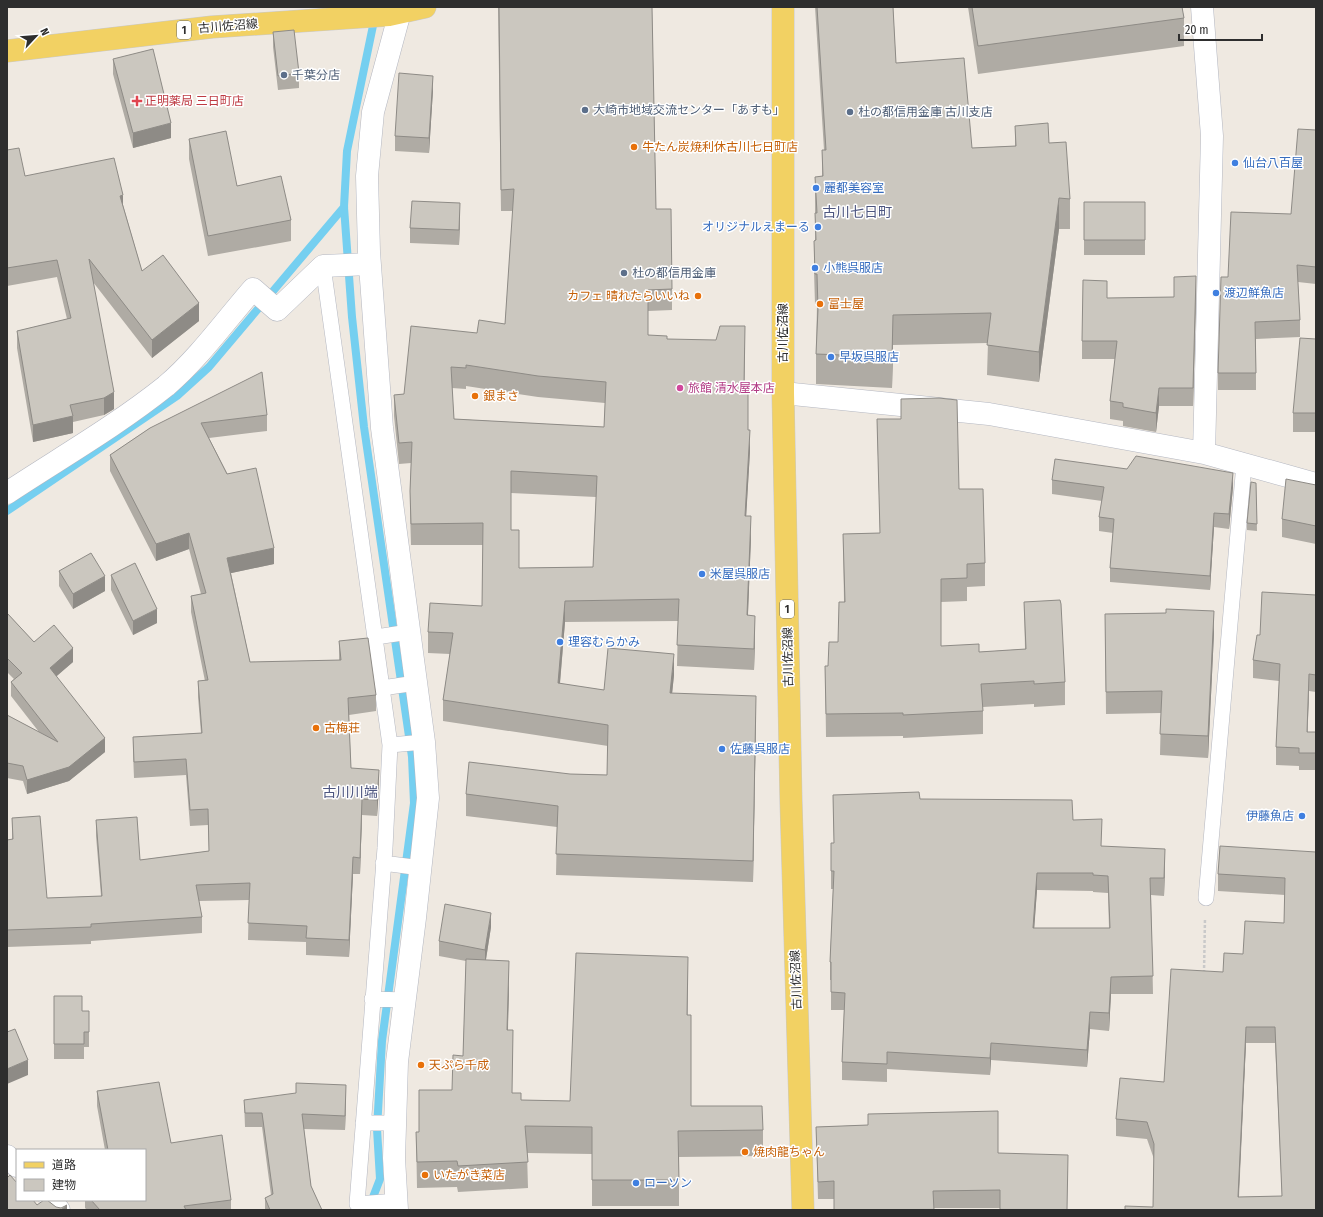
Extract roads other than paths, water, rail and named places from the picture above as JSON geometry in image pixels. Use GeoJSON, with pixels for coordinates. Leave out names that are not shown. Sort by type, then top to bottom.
{"type":"FeatureCollection","features":[{"type":"Feature","properties":{"kind":"main road","name":"古川佐沼線"},"geometry":{"type":"LineString","coordinates":[[7,51],[212,27],[353,13],[394,14],[425,7]]}},
{"type":"Feature","properties":{"kind":"main road","name":"古川佐沼線"},"geometry":{"type":"LineString","coordinates":[[784,7],[783,393],[791,801],[803,1210]]}},
{"type":"Feature","properties":{"kind":"street"},"geometry":{"type":"LineString","coordinates":[[1202,7],[1212,136],[1204,453]]}},
{"type":"Feature","properties":{"kind":"street"},"geometry":{"type":"LineString","coordinates":[[393,1205],[396,1062],[421,868],[428,798],[424,742],[382,428],[346,265],[367,176],[373,112],[394,14]]}},
{"type":"Feature","properties":{"kind":"street"},"geometry":{"type":"LineString","coordinates":[[7,493],[137,407],[167,385],[191,362],[253,289],[277,310],[346,265]]}},
{"type":"Feature","properties":{"kind":"street"},"geometry":{"type":"LineString","coordinates":[[783,393],[989,414],[1204,453],[1316,484]]}},
{"type":"Feature","properties":{"kind":"street"},"geometry":{"type":"LineString","coordinates":[[7,1156],[16,1165]]}},
{"type":"Feature","properties":{"kind":"street"},"geometry":{"type":"LineString","coordinates":[[51,1201],[59,1210]]}},
{"type":"Feature","properties":{"kind":"lane"},"geometry":{"type":"LineString","coordinates":[[346,265],[376,637],[390,745],[383,863],[357,1204],[393,1205]]}},
{"type":"Feature","properties":{"kind":"lane"},"geometry":{"type":"LineString","coordinates":[[1206,898],[1244,464]]}},
{"type":"Feature","properties":{"kind":"lane"},"geometry":{"type":"LineString","coordinates":[[376,637],[409,632]]}},
{"type":"Feature","properties":{"kind":"lane"},"geometry":{"type":"LineString","coordinates":[[382,688],[416,683]]}},
{"type":"Feature","properties":{"kind":"lane"},"geometry":{"type":"LineString","coordinates":[[390,745],[424,742]]}},
{"type":"Feature","properties":{"kind":"lane"},"geometry":{"type":"LineString","coordinates":[[383,863],[421,868]]}},
{"type":"Feature","properties":{"kind":"lane"},"geometry":{"type":"LineString","coordinates":[[372,999],[405,1000]]}},
{"type":"Feature","properties":{"kind":"lane"},"geometry":{"type":"LineString","coordinates":[[363,1123],[395,1123]]}},
{"type":"Feature","properties":{"kind":"waterway"},"geometry":{"type":"LineString","coordinates":[[370,1205],[380,1179],[377,1129],[382,1041],[414,803],[412,757],[364,427],[352,317],[344,207],[347,151],[375,16]]}},
{"type":"Feature","properties":{"kind":"waterway"},"geometry":{"type":"LineString","coordinates":[[7,511],[177,396],[209,367],[344,207]]}},
{"type":"Feature","properties":{"kind":"place","name":"千葉分店"},"geometry":{"type":"Point","coordinates":[284,75]}},
{"type":"Feature","properties":{"kind":"place","name":"正明薬局 三日町店"},"geometry":{"type":"Point","coordinates":[137,101]}},
{"type":"Feature","properties":{"kind":"place","name":"大崎市地域交流センター「あすも」"},"geometry":{"type":"Point","coordinates":[585,110]}},
{"type":"Feature","properties":{"kind":"place","name":"杜の都信用金庫 古川支店"},"geometry":{"type":"Point","coordinates":[850,112]}},
{"type":"Feature","properties":{"kind":"place","name":"牛たん炭焼利休古川七日町店"},"geometry":{"type":"Point","coordinates":[634,147]}},
{"type":"Feature","properties":{"kind":"place","name":"仙台八百屋"},"geometry":{"type":"Point","coordinates":[1235,163]}},
{"type":"Feature","properties":{"kind":"place","name":"麗都美容室"},"geometry":{"type":"Point","coordinates":[816,188]}},
{"type":"Feature","properties":{"kind":"place","name":"オリジナルえまーる"},"geometry":{"type":"Point","coordinates":[818,227]}},
{"type":"Feature","properties":{"kind":"place","name":"小熊呉服店"},"geometry":{"type":"Point","coordinates":[815,268]}},
{"type":"Feature","properties":{"kind":"place","name":"杜の都信用金庫"},"geometry":{"type":"Point","coordinates":[624,273]}},
{"type":"Feature","properties":{"kind":"place","name":"渡辺鮮魚店"},"geometry":{"type":"Point","coordinates":[1216,293]}},
{"type":"Feature","properties":{"kind":"place","name":"カフェ 晴れたらいいね"},"geometry":{"type":"Point","coordinates":[698,296]}},
{"type":"Feature","properties":{"kind":"place","name":"富士屋"},"geometry":{"type":"Point","coordinates":[820,304]}},
{"type":"Feature","properties":{"kind":"place","name":"早坂呉服店"},"geometry":{"type":"Point","coordinates":[831,357]}},
{"type":"Feature","properties":{"kind":"place","name":"旅館 清水屋本店"},"geometry":{"type":"Point","coordinates":[680,388]}},
{"type":"Feature","properties":{"kind":"place","name":"銀まさ"},"geometry":{"type":"Point","coordinates":[475,396]}},
{"type":"Feature","properties":{"kind":"place","name":"米屋呉服店"},"geometry":{"type":"Point","coordinates":[702,574]}},
{"type":"Feature","properties":{"kind":"place","name":"理容むらかみ"},"geometry":{"type":"Point","coordinates":[560,642]}},
{"type":"Feature","properties":{"kind":"place","name":"古梅荘"},"geometry":{"type":"Point","coordinates":[316,728]}},
{"type":"Feature","properties":{"kind":"place","name":"佐藤呉服店"},"geometry":{"type":"Point","coordinates":[722,749]}},
{"type":"Feature","properties":{"kind":"place","name":"伊藤魚店"},"geometry":{"type":"Point","coordinates":[1302,816]}},
{"type":"Feature","properties":{"kind":"place","name":"天ぷら千成"},"geometry":{"type":"Point","coordinates":[421,1065]}},
{"type":"Feature","properties":{"kind":"place","name":"焼肉龍ちゃん"},"geometry":{"type":"Point","coordinates":[745,1152]}},
{"type":"Feature","properties":{"kind":"place","name":"いたがき菜店"},"geometry":{"type":"Point","coordinates":[425,1175]}},
{"type":"Feature","properties":{"kind":"place","name":"ローソン"},"geometry":{"type":"Point","coordinates":[636,1183]}},
{"type":"Feature","properties":{"kind":"district","name":"古川七日町"},"geometry":{"type":"Point","coordinates":[857,212]}},
{"type":"Feature","properties":{"kind":"district","name":"古川川端"},"geometry":{"type":"Point","coordinates":[350,792]}}]}
